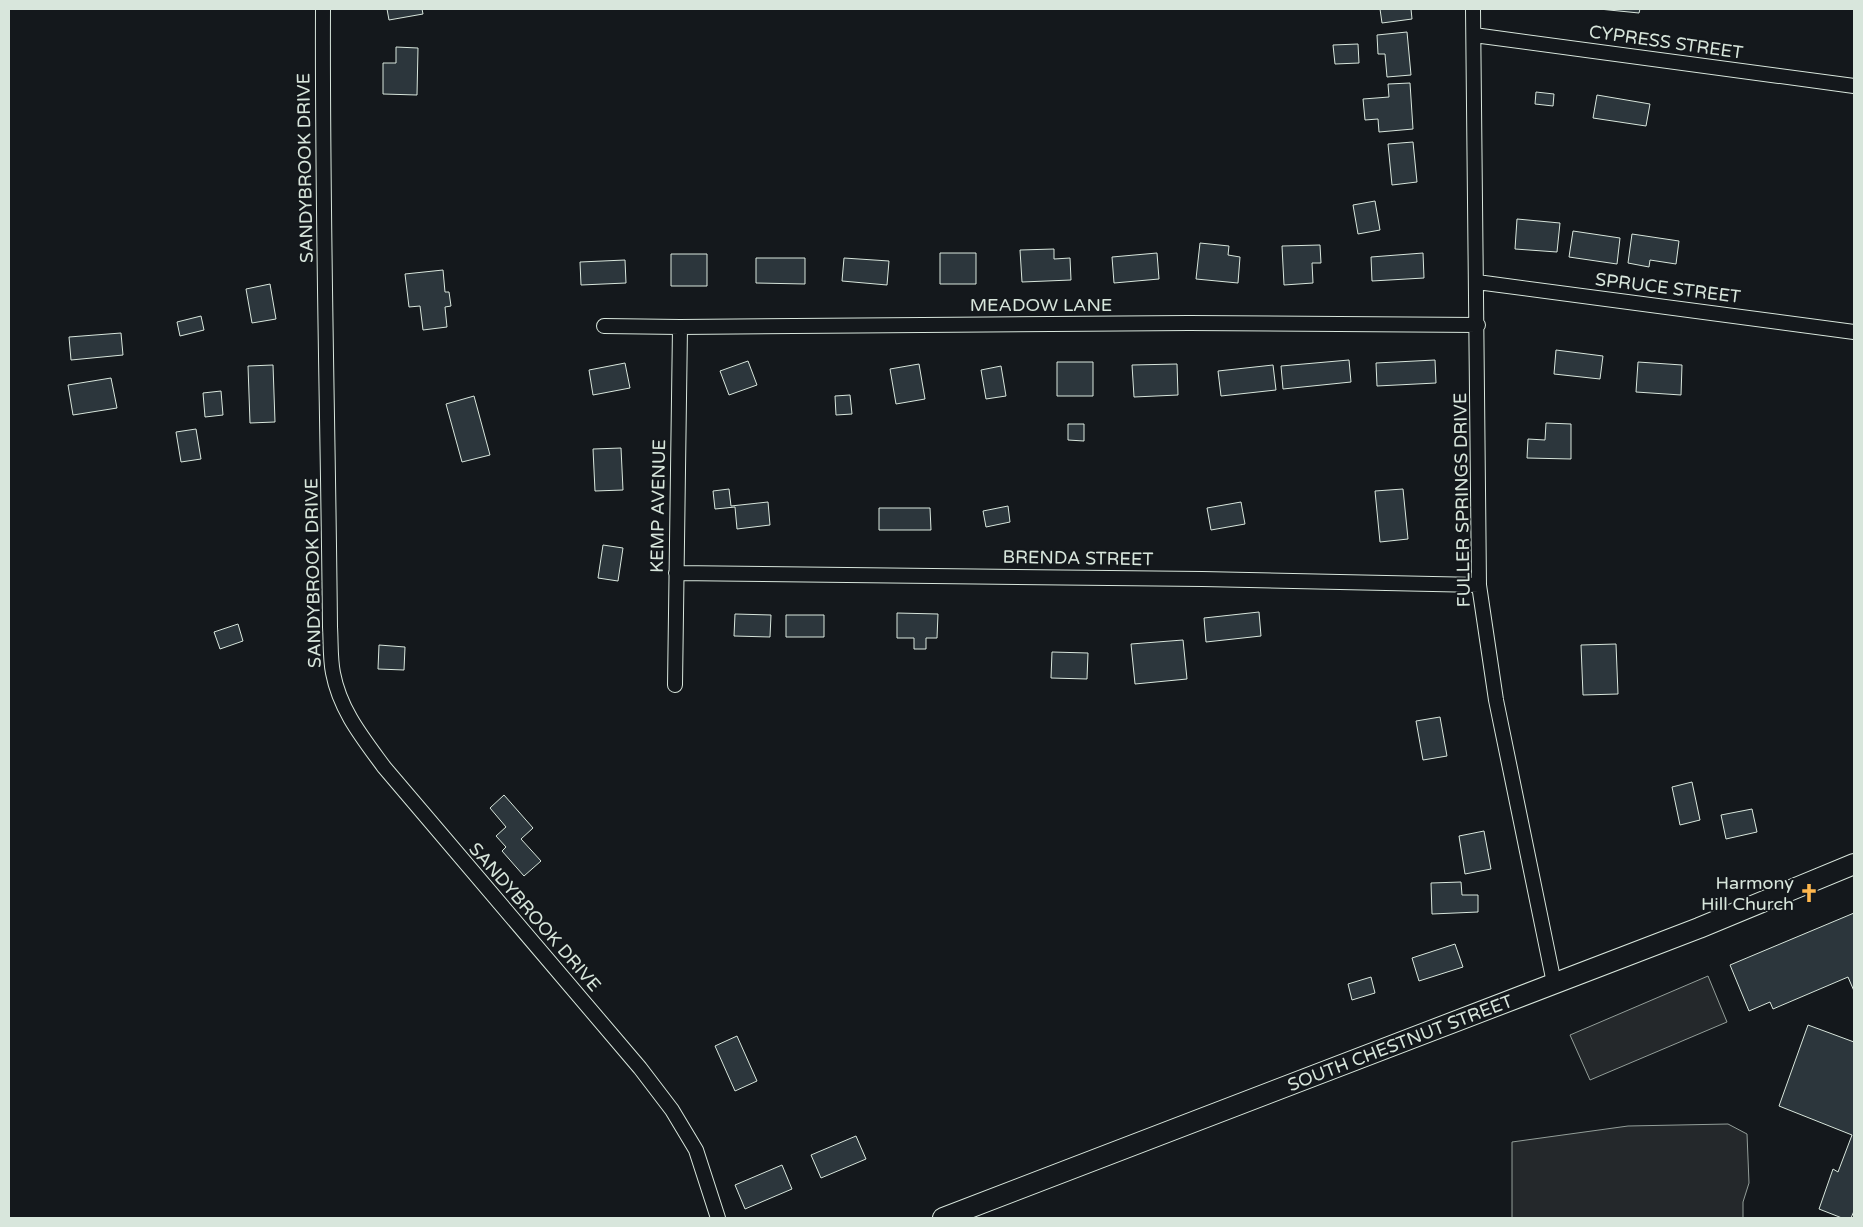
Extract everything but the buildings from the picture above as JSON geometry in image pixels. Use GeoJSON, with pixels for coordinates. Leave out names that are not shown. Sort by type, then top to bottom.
{"type":"FeatureCollection","features":[{"type":"Feature","properties":{"kind":"main road","name":"SOUTH CHESTNUT STREET"},"geometry":{"type":"LineString","coordinates":[[944,1218],[1699,928],[1854,864]]}},
{"type":"Feature","properties":{"kind":"street","name":"SANDYBROOK DRIVE"},"geometry":{"type":"LineString","coordinates":[[323,9],[322,176],[327,342],[330,627],[333,672],[339,696],[350,720],[384,766],[640,1068],[672,1110],[696,1150],[718,1218]]}},
{"type":"Feature","properties":{"kind":"street","name":"FULLER SPRINGS DRIVE"},"geometry":{"type":"LineString","coordinates":[[1473,9],[1478,325],[1479,585],[1496,700],[1554,983]]}},
{"type":"Feature","properties":{"kind":"street","name":"CYPRESS STREET"},"geometry":{"type":"LineString","coordinates":[[1474,35],[1854,86]]}},
{"type":"Feature","properties":{"kind":"street","name":"SPRUCE STREET"},"geometry":{"type":"LineString","coordinates":[[1477,282],[1854,332]]}},
{"type":"Feature","properties":{"kind":"street","name":"MEADOW LANE"},"geometry":{"type":"LineString","coordinates":[[604,326],[1189,323],[1478,325]]}},
{"type":"Feature","properties":{"kind":"street","name":"KEMP AVENUE"},"geometry":{"type":"LineString","coordinates":[[675,685],[680,327]]}},
{"type":"Feature","properties":{"kind":"street","name":"BRENDA STREET"},"geometry":{"type":"LineString","coordinates":[[676,573],[1202,578],[1479,585]]}},
{"type":"Feature","properties":{"kind":"shaded area"},"geometry":{"type":"Polygon","coordinates":[[[1708,976],[1727,1022],[1590,1080],[1570,1035],[1708,976]]]}},
{"type":"Feature","properties":{"kind":"shaded area"},"geometry":{"type":"Polygon","coordinates":[[[1728,1124],[1747,1134],[1749,1183],[1743,1202],[1743,1218],[1512,1218],[1512,1142],[1628,1126],[1728,1124]]]}},
{"type":"Feature","properties":{"kind":"place","name":"Harmony Hill Church"},"geometry":{"type":"Point","coordinates":[1809,893]}}]}
